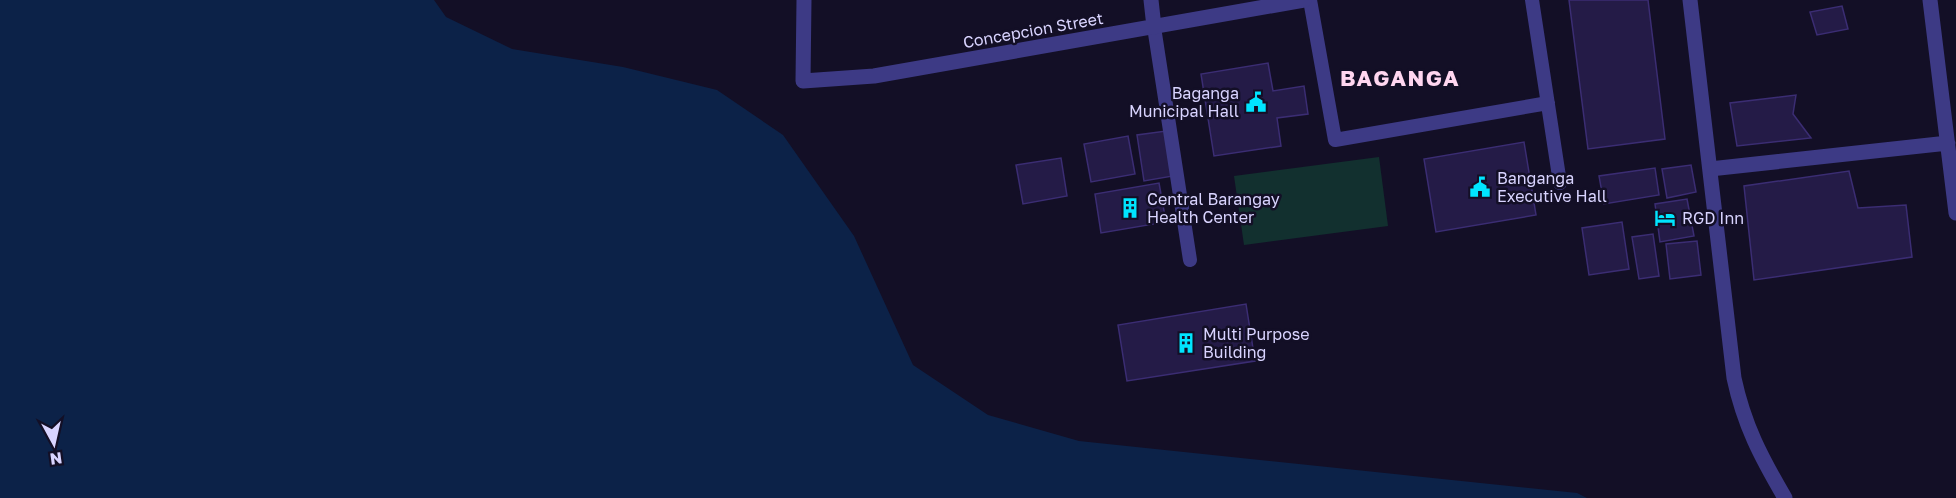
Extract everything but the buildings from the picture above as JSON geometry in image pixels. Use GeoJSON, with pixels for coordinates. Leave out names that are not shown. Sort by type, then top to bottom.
{"type":"FeatureCollection","features":[{"type":"Feature","properties":{"kind":"street","name":"Concepcion Street"},"geometry":{"type":"LineString","coordinates":[[804,0],[802,81],[874,76],[1304,0]]}},
{"type":"Feature","properties":{"kind":"street"},"geometry":{"type":"LineString","coordinates":[[1151,0],[1154,27]]}},
{"type":"Feature","properties":{"kind":"street"},"geometry":{"type":"LineString","coordinates":[[1690,0],[1734,378],[1741,413],[1758,452],[1785,498]]}},
{"type":"Feature","properties":{"kind":"street"},"geometry":{"type":"LineString","coordinates":[[1930,0],[1956,213]]}},
{"type":"Feature","properties":{"kind":"street"},"geometry":{"type":"LineString","coordinates":[[1710,169],[1948,143]]}},
{"type":"Feature","properties":{"kind":"lane"},"geometry":{"type":"LineString","coordinates":[[1310,0],[1335,140],[1548,103]]}},
{"type":"Feature","properties":{"kind":"lane"},"geometry":{"type":"LineString","coordinates":[[1532,0],[1560,183]]}},
{"type":"Feature","properties":{"kind":"lane"},"geometry":{"type":"LineString","coordinates":[[1154,27],[1190,260]]}},
{"type":"Feature","properties":{"kind":"green space"},"geometry":{"type":"Polygon","coordinates":[[[1379,157],[1388,226],[1244,245],[1234,176],[1379,157]]]}},
{"type":"Feature","properties":{"kind":"water"},"geometry":{"type":"Polygon","coordinates":[[[0,0],[434,0],[446,17],[512,49],[623,67],[717,90],[783,135],[854,236],[913,365],[988,415],[1079,441],[1577,493],[1587,498],[0,498],[0,0]]]}},
{"type":"Feature","properties":{"kind":"place","name":"Baganga Municipal Hall"},"geometry":{"type":"Point","coordinates":[1256,102]}},
{"type":"Feature","properties":{"kind":"place","name":"Banganga Executive Hall"},"geometry":{"type":"Point","coordinates":[1480,187]}},
{"type":"Feature","properties":{"kind":"place","name":"Central Barangay Health Center"},"geometry":{"type":"Point","coordinates":[1130,208]}},
{"type":"Feature","properties":{"kind":"place","name":"RGD Inn"},"geometry":{"type":"Point","coordinates":[1665,218]}},
{"type":"Feature","properties":{"kind":"place","name":"Multi Purpose Building"},"geometry":{"type":"Point","coordinates":[1186,343]}},
{"type":"Feature","properties":{"kind":"district","name":"BAGANGA"},"geometry":{"type":"Point","coordinates":[1400,77]}}]}
